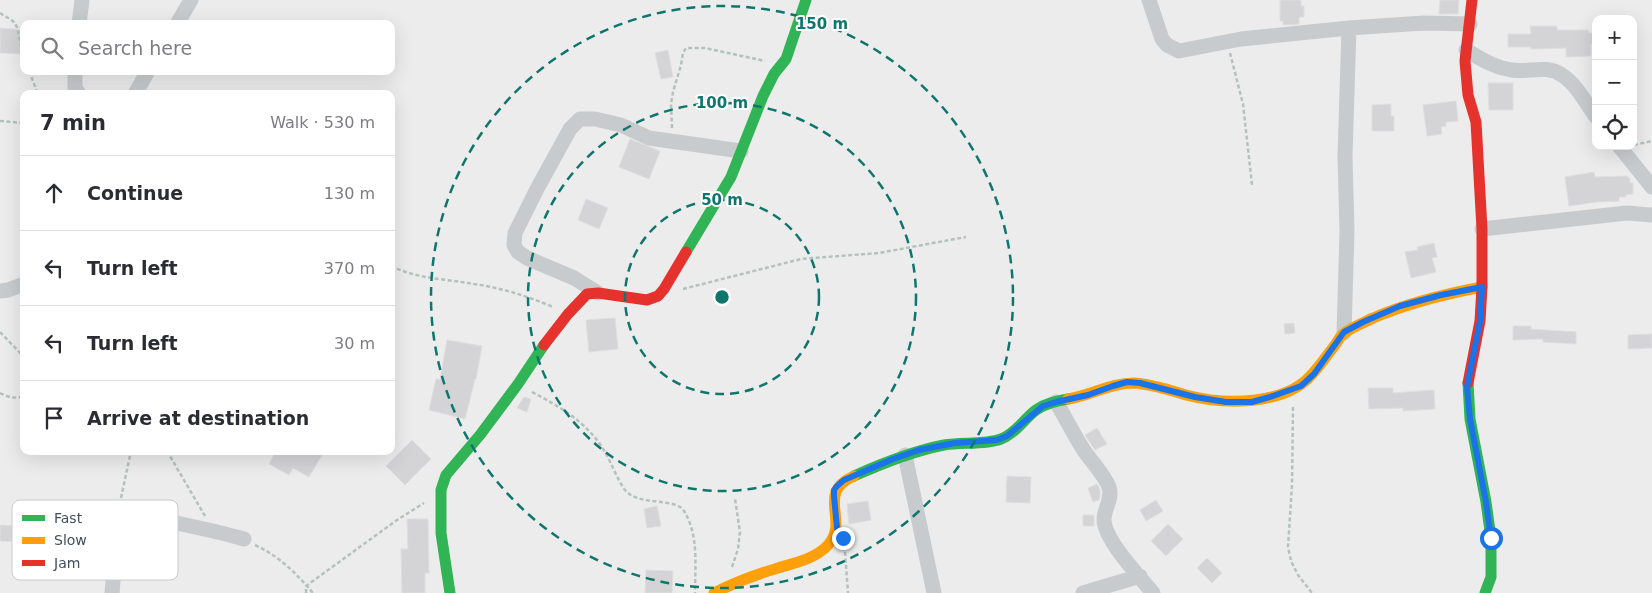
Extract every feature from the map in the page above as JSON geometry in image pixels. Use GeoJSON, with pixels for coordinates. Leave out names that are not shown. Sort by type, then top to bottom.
{"type":"FeatureCollection","features":[{"type":"Feature","properties":{"kind":"street"},"geometry":{"type":"LineString","coordinates":[[80,20],[82,0]]}},
{"type":"Feature","properties":{"kind":"street"},"geometry":{"type":"LineString","coordinates":[[179,20],[191,0]]}},
{"type":"Feature","properties":{"kind":"street"},"geometry":{"type":"LineString","coordinates":[[450,593],[441,533],[441,490],[446,475],[480,435],[518,384],[534,358],[568,314],[587,294],[598,293],[648,300],[658,296],[731,177],[763,96],[774,74],[786,59],[806,0]]}},
{"type":"Feature","properties":{"kind":"street"},"geometry":{"type":"LineString","coordinates":[[1149,0],[1162,39],[1167,45],[1179,51],[1251,38],[1349,28],[1424,23],[1470,24]]}},
{"type":"Feature","properties":{"kind":"street"},"geometry":{"type":"LineString","coordinates":[[1472,0],[1465,61],[1468,95],[1476,122],[1482,229],[1482,287],[1480,321],[1467,387],[1470,419],[1491,538],[1491,577],[1485,593]]}},
{"type":"Feature","properties":{"kind":"street"},"geometry":{"type":"LineString","coordinates":[[1344,332],[1347,231],[1345,156],[1349,28]]}},
{"type":"Feature","properties":{"kind":"street"},"geometry":{"type":"LineString","coordinates":[[1466,50],[1500,68],[1514,71],[1552,70],[1562,75],[1573,86],[1592,112]]}},
{"type":"Feature","properties":{"kind":"street"},"geometry":{"type":"LineString","coordinates":[[75,75],[76,90]]}},
{"type":"Feature","properties":{"kind":"street"},"geometry":{"type":"LineString","coordinates":[[137,90],[146,75]]}},
{"type":"Feature","properties":{"kind":"street"},"geometry":{"type":"LineString","coordinates":[[598,293],[574,278],[527,258],[518,252],[514,245],[514,233],[570,129],[580,119],[594,119],[621,125],[649,138],[741,151]]}},
{"type":"Feature","properties":{"kind":"street"},"geometry":{"type":"LineString","coordinates":[[1622,150],[1652,187]]}},
{"type":"Feature","properties":{"kind":"street"},"geometry":{"type":"LineString","coordinates":[[1482,229],[1627,213],[1652,215]]}},
{"type":"Feature","properties":{"kind":"street"},"geometry":{"type":"LineString","coordinates":[[0,291],[20,286]]}},
{"type":"Feature","properties":{"kind":"street"},"geometry":{"type":"LineString","coordinates":[[714,593],[767,571],[818,553],[832,540],[837,528],[834,490],[837,486],[844,480],[905,455],[919,450],[955,443],[997,440],[1007,436],[1043,406],[1088,395],[1127,382],[1140,383],[1195,397],[1226,402],[1252,402],[1301,386],[1314,374],[1344,332],[1363,322],[1400,306],[1482,287]]}},
{"type":"Feature","properties":{"kind":"street"},"geometry":{"type":"LineString","coordinates":[[1056,402],[1084,450],[1107,482],[1110,495],[1104,514],[1106,530],[1123,557],[1153,593]]}},
{"type":"Feature","properties":{"kind":"street"},"geometry":{"type":"LineString","coordinates":[[905,455],[924,550],[934,584],[934,593]]}},
{"type":"Feature","properties":{"kind":"street"},"geometry":{"type":"LineString","coordinates":[[178,523],[214,530],[244,539]]}},
{"type":"Feature","properties":{"kind":"street"},"geometry":{"type":"LineString","coordinates":[[1084,593],[1140,576]]}},
{"type":"Feature","properties":{"kind":"street"},"geometry":{"type":"LineString","coordinates":[[112,593],[113,580]]}},
{"type":"Feature","properties":{"kind":"path"},"geometry":{"type":"LineString","coordinates":[[0,13],[13,21],[17,27],[20,41]]}},
{"type":"Feature","properties":{"kind":"path"},"geometry":{"type":"LineString","coordinates":[[1227,42],[1243,104],[1252,185]]}},
{"type":"Feature","properties":{"kind":"path"},"geometry":{"type":"LineString","coordinates":[[673,142],[671,104],[683,53],[686,48],[705,48],[768,62],[786,59]]}},
{"type":"Feature","properties":{"kind":"path"},"geometry":{"type":"LineString","coordinates":[[31,75],[36,90]]}},
{"type":"Feature","properties":{"kind":"path"},"geometry":{"type":"LineString","coordinates":[[0,121],[20,123]]}},
{"type":"Feature","properties":{"kind":"path"},"geometry":{"type":"LineString","coordinates":[[1637,144],[1652,141]]}},
{"type":"Feature","properties":{"kind":"path"},"geometry":{"type":"LineString","coordinates":[[658,296],[801,258],[879,253],[966,237]]}},
{"type":"Feature","properties":{"kind":"path"},"geometry":{"type":"LineString","coordinates":[[395,267],[421,276],[478,284],[525,295],[568,314]]}},
{"type":"Feature","properties":{"kind":"path"},"geometry":{"type":"LineString","coordinates":[[0,332],[20,353]]}},
{"type":"Feature","properties":{"kind":"path"},"geometry":{"type":"LineString","coordinates":[[518,384],[557,405],[580,422],[599,441],[625,490],[644,501],[667,503],[682,508],[690,520],[696,549],[695,593]]}},
{"type":"Feature","properties":{"kind":"path"},"geometry":{"type":"LineString","coordinates":[[1293,390],[1294,439],[1288,547],[1291,561],[1298,575],[1312,593]]}},
{"type":"Feature","properties":{"kind":"path"},"geometry":{"type":"LineString","coordinates":[[0,393],[7,397],[20,397]]}},
{"type":"Feature","properties":{"kind":"path"},"geometry":{"type":"LineString","coordinates":[[121,500],[130,455]]}},
{"type":"Feature","properties":{"kind":"path"},"geometry":{"type":"LineString","coordinates":[[169,455],[214,530]]}},
{"type":"Feature","properties":{"kind":"path"},"geometry":{"type":"LineString","coordinates":[[306,586],[441,490]]}},
{"type":"Feature","properties":{"kind":"path"},"geometry":{"type":"LineString","coordinates":[[731,570],[738,550],[740,532],[735,499]]}},
{"type":"Feature","properties":{"kind":"path"},"geometry":{"type":"LineString","coordinates":[[837,528],[843,538],[848,593]]}},
{"type":"Feature","properties":{"kind":"path"},"geometry":{"type":"LineString","coordinates":[[244,539],[268,551],[289,567],[313,593]]}},
{"type":"Feature","properties":{"kind":"path"},"geometry":{"type":"LineString","coordinates":[[306,586],[306,593]]}},
{"type":"Feature","properties":{"kind":"building"},"geometry":{"type":"Polygon","coordinates":[[[1280,0],[1301,0],[1301,6],[1304,6],[1304,17],[1299,17],[1299,24],[1283,25],[1283,21],[1280,21],[1280,0]]]}},
{"type":"Feature","properties":{"kind":"building"},"geometry":{"type":"Polygon","coordinates":[[[1440,0],[1459,0],[1458,14],[1439,14],[1440,0]]]}},
{"type":"Feature","properties":{"kind":"building"},"geometry":{"type":"Polygon","coordinates":[[[1530,26],[1557,26],[1557,30],[1588,30],[1589,33],[1592,33],[1591,56],[1566,57],[1566,48],[1531,49],[1531,47],[1508,47],[1508,34],[1531,34],[1530,26]]]}},
{"type":"Feature","properties":{"kind":"building"},"geometry":{"type":"Polygon","coordinates":[[[0,28],[20,30],[20,54],[0,53],[0,28]]]}},
{"type":"Feature","properties":{"kind":"building"},"geometry":{"type":"Polygon","coordinates":[[[668,50],[673,77],[661,79],[655,53],[668,50]]]}},
{"type":"Feature","properties":{"kind":"building"},"geometry":{"type":"Polygon","coordinates":[[[1488,83],[1513,83],[1513,110],[1489,110],[1488,83]]]}},
{"type":"Feature","properties":{"kind":"building"},"geometry":{"type":"Polygon","coordinates":[[[1456,101],[1458,121],[1446,122],[1446,126],[1441,127],[1442,134],[1427,136],[1423,105],[1456,101]]]}},
{"type":"Feature","properties":{"kind":"building"},"geometry":{"type":"Polygon","coordinates":[[[1391,104],[1391,116],[1394,116],[1394,131],[1372,131],[1372,105],[1391,104]]]}},
{"type":"Feature","properties":{"kind":"building"},"geometry":{"type":"Polygon","coordinates":[[[630,139],[660,151],[649,179],[619,167],[630,139]]]}},
{"type":"Feature","properties":{"kind":"building"},"geometry":{"type":"Polygon","coordinates":[[[1594,172],[1595,177],[1628,176],[1630,183],[1633,183],[1633,194],[1619,197],[1619,201],[1569,206],[1565,177],[1594,172]]]}},
{"type":"Feature","properties":{"kind":"building"},"geometry":{"type":"Polygon","coordinates":[[[586,199],[608,208],[599,229],[578,220],[586,199]]]}},
{"type":"Feature","properties":{"kind":"building"},"geometry":{"type":"Polygon","coordinates":[[[1434,243],[1437,257],[1432,258],[1436,272],[1411,278],[1405,252],[1418,250],[1417,247],[1434,243]]]}},
{"type":"Feature","properties":{"kind":"building"},"geometry":{"type":"Polygon","coordinates":[[[615,318],[618,349],[589,352],[586,320],[615,318]]]}},
{"type":"Feature","properties":{"kind":"building"},"geometry":{"type":"Polygon","coordinates":[[[1294,323],[1295,333],[1285,334],[1284,324],[1294,323]]]}},
{"type":"Feature","properties":{"kind":"building"},"geometry":{"type":"Polygon","coordinates":[[[1513,326],[1531,326],[1531,329],[1576,332],[1576,344],[1543,342],[1543,339],[1513,340],[1513,326]]]}},
{"type":"Feature","properties":{"kind":"building"},"geometry":{"type":"Polygon","coordinates":[[[1652,334],[1652,348],[1628,349],[1628,335],[1652,334]]]}},
{"type":"Feature","properties":{"kind":"building"},"geometry":{"type":"Polygon","coordinates":[[[447,340],[482,346],[476,379],[465,419],[429,410],[436,379],[440,380],[447,340]]]}},
{"type":"Feature","properties":{"kind":"building"},"geometry":{"type":"Polygon","coordinates":[[[1368,388],[1393,388],[1393,393],[1434,390],[1435,409],[1403,411],[1403,408],[1369,409],[1368,388]]]}},
{"type":"Feature","properties":{"kind":"building"},"geometry":{"type":"Polygon","coordinates":[[[524,397],[531,399],[527,412],[517,408],[524,397]]]}},
{"type":"Feature","properties":{"kind":"building"},"geometry":{"type":"Polygon","coordinates":[[[1097,428],[1107,444],[1095,450],[1085,435],[1097,428]]]}},
{"type":"Feature","properties":{"kind":"building"},"geometry":{"type":"Polygon","coordinates":[[[412,440],[431,459],[405,485],[386,466],[412,440]]]}},
{"type":"Feature","properties":{"kind":"building"},"geometry":{"type":"Polygon","coordinates":[[[274,455],[322,455],[309,477],[293,468],[289,475],[269,464],[274,455]]]}},
{"type":"Feature","properties":{"kind":"building"},"geometry":{"type":"Polygon","coordinates":[[[1007,476],[1031,477],[1030,503],[1006,502],[1007,476]]]}},
{"type":"Feature","properties":{"kind":"building"},"geometry":{"type":"Polygon","coordinates":[[[1097,484],[1100,490],[1100,497],[1099,500],[1093,502],[1088,488],[1097,484]]]}},
{"type":"Feature","properties":{"kind":"building"},"geometry":{"type":"Polygon","coordinates":[[[1156,500],[1163,511],[1146,521],[1140,510],[1156,500]]]}},
{"type":"Feature","properties":{"kind":"building"},"geometry":{"type":"Polygon","coordinates":[[[868,501],[871,520],[849,524],[847,504],[868,501]]]}},
{"type":"Feature","properties":{"kind":"building"},"geometry":{"type":"Polygon","coordinates":[[[657,506],[661,526],[647,528],[644,509],[657,506]]]}},
{"type":"Feature","properties":{"kind":"building"},"geometry":{"type":"Polygon","coordinates":[[[1083,515],[1094,515],[1094,526],[1083,526],[1083,515]]]}},
{"type":"Feature","properties":{"kind":"building"},"geometry":{"type":"Polygon","coordinates":[[[407,519],[428,519],[429,573],[425,573],[425,593],[402,593],[401,549],[408,549],[407,519]]]}},
{"type":"Feature","properties":{"kind":"building"},"geometry":{"type":"Polygon","coordinates":[[[1168,524],[1183,539],[1166,556],[1151,541],[1168,524]]]}},
{"type":"Feature","properties":{"kind":"building"},"geometry":{"type":"Polygon","coordinates":[[[0,525],[12,526],[12,542],[0,541],[0,525]]]}},
{"type":"Feature","properties":{"kind":"building"},"geometry":{"type":"Polygon","coordinates":[[[1207,558],[1222,573],[1212,583],[1197,568],[1207,558]]]}},
{"type":"Feature","properties":{"kind":"building"},"geometry":{"type":"Polygon","coordinates":[[[646,570],[673,571],[672,593],[645,593],[646,570]]]}},
{"type":"Feature","properties":{"kind":"traffic: fast"},"geometry":{"type":"LineString","coordinates":[[686,252],[731,177],[763,96],[774,74],[786,59],[806,0]]}},
{"type":"Feature","properties":{"kind":"traffic: fast"},"geometry":{"type":"LineString","coordinates":[[450,593],[441,533],[441,490],[446,475],[480,435],[544,345]]}},
{"type":"Feature","properties":{"kind":"traffic: fast"},"geometry":{"type":"LineString","coordinates":[[1468,383],[1470,419],[1491,538],[1491,577],[1485,593]]}},
{"type":"Feature","properties":{"kind":"traffic: fast"},"geometry":{"type":"LineString","coordinates":[[854,476],[898,458],[932,448],[951,444],[988,442],[1001,439],[1011,434],[1040,408],[1068,399]]}},
{"type":"Feature","properties":{"kind":"traffic: slow"},"geometry":{"type":"LineString","coordinates":[[1068,399],[1117,385],[1134,383],[1154,386],[1198,398],[1221,401],[1256,400],[1279,395],[1297,387],[1310,377],[1342,336],[1354,327],[1413,303],[1482,287]]}},
{"type":"Feature","properties":{"kind":"traffic: slow"},"geometry":{"type":"LineString","coordinates":[[714,593],[752,577],[803,560],[816,554],[828,545],[834,536],[836,526],[834,499],[837,491],[843,483],[854,476]]}},
{"type":"Feature","properties":{"kind":"traffic: jam"},"geometry":{"type":"LineString","coordinates":[[1468,383],[1480,321],[1482,287],[1482,229],[1476,122],[1468,95],[1465,61],[1472,0]]}},
{"type":"Feature","properties":{"kind":"traffic: jam"},"geometry":{"type":"LineString","coordinates":[[544,345],[568,314],[587,294],[598,293],[647,300],[658,296],[686,252]]}},
{"type":"Feature","properties":{"kind":"route"},"geometry":{"type":"LineString","coordinates":[[843,538],[837,528],[834,490],[844,480],[893,459],[919,450],[955,443],[997,440],[1007,436],[1043,406],[1088,395],[1127,382],[1140,383],[1195,397],[1226,402],[1252,402],[1273,396],[1301,386],[1314,374],[1344,332],[1363,322],[1400,306],[1482,287],[1480,321],[1467,387],[1470,419],[1491,538]]}}]}
